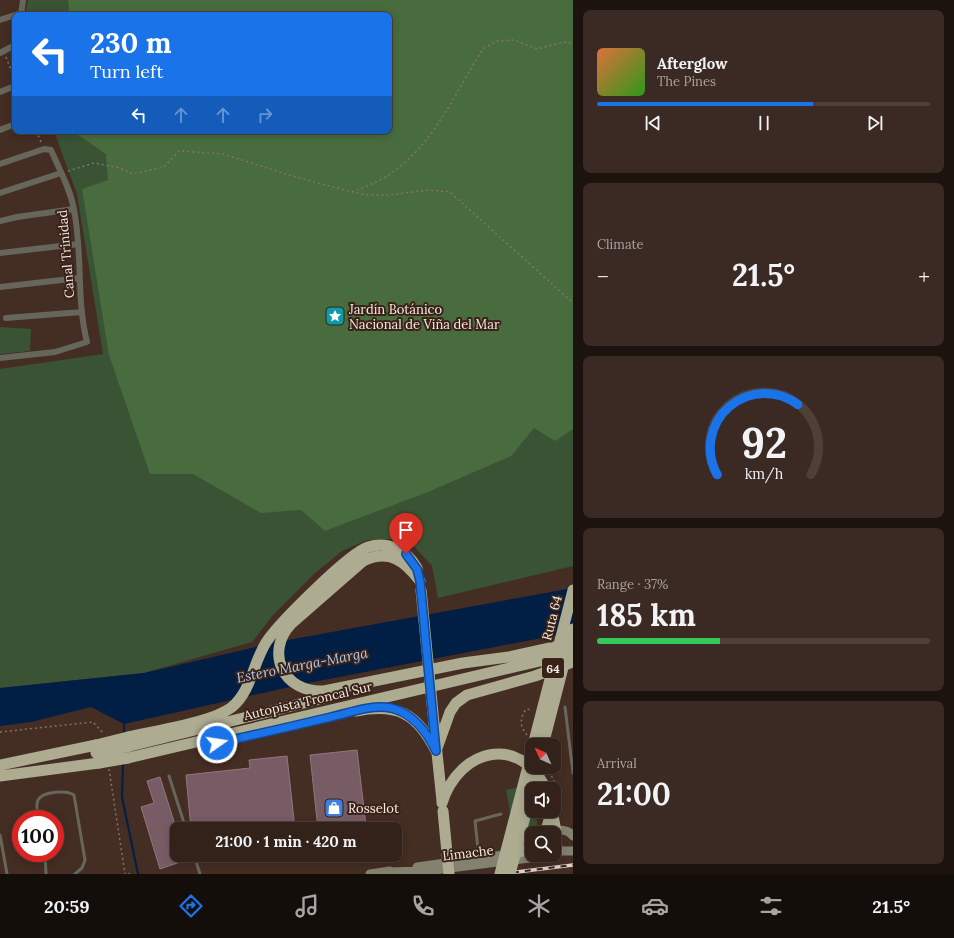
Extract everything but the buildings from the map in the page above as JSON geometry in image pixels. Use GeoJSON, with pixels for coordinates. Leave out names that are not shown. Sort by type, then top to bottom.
{"type":"FeatureCollection","features":[{"type":"Feature","properties":{"kind":"highway"},"geometry":{"type":"LineString","coordinates":[[129,741],[215,716],[233,706],[243,695],[262,650],[279,626],[352,557],[368,546],[382,545],[400,550],[414,563],[421,586],[448,874]]}},
{"type":"Feature","properties":{"kind":"highway"},"geometry":{"type":"LineString","coordinates":[[421,586],[410,568],[400,560],[381,556],[369,558],[357,565],[288,627],[281,637],[279,649],[282,667],[288,678],[299,686],[317,691],[463,663],[516,656]]}},
{"type":"Feature","properties":{"kind":"highway","name":"Ruta 64"},"geometry":{"type":"LineString","coordinates":[[535,738],[573,590]]}},
{"type":"Feature","properties":{"kind":"highway","name":"Ruta 64"},"geometry":{"type":"LineString","coordinates":[[545,738],[573,629]]}},
{"type":"Feature","properties":{"kind":"highway","name":"Autopista Troncal Sur"},"geometry":{"type":"LineString","coordinates":[[0,776],[100,757],[129,741],[516,656],[573,642]]}},
{"type":"Feature","properties":{"kind":"highway","name":"Autopista Troncal Sur"},"geometry":{"type":"LineString","coordinates":[[0,765],[100,757],[128,758],[573,653]]}},
{"type":"Feature","properties":{"kind":"highway"},"geometry":{"type":"LineString","coordinates":[[436,751],[450,712],[456,703],[467,695],[535,676],[573,662]]}},
{"type":"Feature","properties":{"kind":"highway"},"geometry":{"type":"LineString","coordinates":[[128,758],[145,757],[204,747],[343,714],[383,707],[401,712],[412,718],[431,741],[436,751]]}},
{"type":"Feature","properties":{"kind":"highway"},"geometry":{"type":"LineString","coordinates":[[442,807],[448,786],[461,769],[472,761],[489,755],[507,755],[522,761],[534,771],[541,782]]}},
{"type":"Feature","properties":{"kind":"highway"},"geometry":{"type":"LineString","coordinates":[[500,874],[526,774]]}},
{"type":"Feature","properties":{"kind":"highway"},"geometry":{"type":"LineString","coordinates":[[510,874],[536,774]]}},
{"type":"Feature","properties":{"kind":"highway"},"geometry":{"type":"LineString","coordinates":[[514,854],[525,850]]}},
{"type":"Feature","properties":{"kind":"main road"},"geometry":{"type":"LineString","coordinates":[[561,831],[566,831],[573,836]]}},
{"type":"Feature","properties":{"kind":"main road","name":"Limache"},"geometry":{"type":"LineString","coordinates":[[385,872],[426,871],[562,852]]}},
{"type":"Feature","properties":{"kind":"main road","name":"Limache"},"geometry":{"type":"LineString","coordinates":[[370,874],[525,853]]}},
{"type":"Feature","properties":{"kind":"street"},"geometry":{"type":"LineString","coordinates":[[21,12],[23,0]]}},
{"type":"Feature","properties":{"kind":"street"},"geometry":{"type":"LineString","coordinates":[[0,20],[12,17]]}},
{"type":"Feature","properties":{"kind":"street"},"geometry":{"type":"LineString","coordinates":[[2,52],[12,47]]}},
{"type":"Feature","properties":{"kind":"street"},"geometry":{"type":"LineString","coordinates":[[0,92],[12,87]]}},
{"type":"Feature","properties":{"kind":"street"},"geometry":{"type":"LineString","coordinates":[[0,130],[12,125]]}},
{"type":"Feature","properties":{"kind":"street"},"geometry":{"type":"LineString","coordinates":[[0,164],[44,149]]}},
{"type":"Feature","properties":{"kind":"street","name":"Canal Trinidad"},"geometry":{"type":"LineString","coordinates":[[0,358],[55,352],[87,342],[82,312],[78,244],[74,209],[51,150],[44,149]]}},
{"type":"Feature","properties":{"kind":"street"},"geometry":{"type":"LineString","coordinates":[[0,193],[61,173]]}},
{"type":"Feature","properties":{"kind":"street"},"geometry":{"type":"LineString","coordinates":[[0,221],[74,209]]}},
{"type":"Feature","properties":{"kind":"street"},"geometry":{"type":"LineString","coordinates":[[0,253],[78,244]]}},
{"type":"Feature","properties":{"kind":"street"},"geometry":{"type":"LineString","coordinates":[[0,287],[79,278]]}},
{"type":"Feature","properties":{"kind":"street"},"geometry":{"type":"LineString","coordinates":[[6,318],[82,312]]}},
{"type":"Feature","properties":{"kind":"lane"},"geometry":{"type":"LineString","coordinates":[[566,707],[573,773]]}},
{"type":"Feature","properties":{"kind":"lane"},"geometry":{"type":"LineString","coordinates":[[169,776],[184,822]]}},
{"type":"Feature","properties":{"kind":"lane"},"geometry":{"type":"LineString","coordinates":[[38,810],[37,804],[41,796],[45,794],[66,792],[74,795],[85,860],[82,868],[75,874]]}},
{"type":"Feature","properties":{"kind":"lane"},"geometry":{"type":"LineString","coordinates":[[479,858],[475,821],[500,814]]}},
{"type":"Feature","properties":{"kind":"lane"},"geometry":{"type":"LineString","coordinates":[[0,835],[7,874]]}},
{"type":"Feature","properties":{"kind":"lane"},"geometry":{"type":"LineString","coordinates":[[45,862],[46,874]]}},
{"type":"Feature","properties":{"kind":"lane"},"geometry":{"type":"LineString","coordinates":[[196,862],[200,874]]}},
{"type":"Feature","properties":{"kind":"path"},"geometry":{"type":"LineString","coordinates":[[352,192],[380,181],[395,171],[431,135],[483,49],[497,41],[514,40],[537,49],[564,42],[573,43]]}},
{"type":"Feature","properties":{"kind":"path"},"geometry":{"type":"LineString","coordinates":[[2,52],[12,74]]}},
{"type":"Feature","properties":{"kind":"path"},"geometry":{"type":"LineString","coordinates":[[37,134],[44,149]]}},
{"type":"Feature","properties":{"kind":"path"},"geometry":{"type":"LineString","coordinates":[[61,173],[94,163],[120,168],[133,174],[164,167],[179,151],[223,154],[352,192],[389,195],[429,190],[450,192],[573,303]]}},
{"type":"Feature","properties":{"kind":"path"},"geometry":{"type":"LineString","coordinates":[[530,731],[528,737],[522,729],[520,718],[526,709],[534,711]]}},
{"type":"Feature","properties":{"kind":"path"},"geometry":{"type":"LineString","coordinates":[[0,732],[93,722],[105,735]]}},
{"type":"Feature","properties":{"kind":"path"},"geometry":{"type":"LineString","coordinates":[[100,757],[127,874],[133,874]]}},
{"type":"Feature","properties":{"kind":"green space","name":"Jardín Botánico Nacional de Viña del Mar"},"geometry":{"type":"Polygon","coordinates":[[[28,0],[573,0],[573,566],[438,598],[432,566],[411,543],[391,539],[367,540],[342,551],[314,574],[273,615],[252,642],[144,673],[0,688],[0,369],[103,354],[77,194],[55,134],[392,134],[392,12],[26,12],[28,0]]]}},
{"type":"Feature","properties":{"kind":"green space","name":"Jardín Botánico Nacional de Viña del Mar"},"geometry":{"type":"Polygon","coordinates":[[[68,0],[573,0],[573,429],[555,441],[534,428],[511,456],[428,492],[325,531],[301,510],[261,513],[193,474],[150,474],[109,355],[82,189],[108,180],[106,154],[78,134],[392,134],[392,12],[67,12],[69,9],[68,0]]]}},
{"type":"Feature","properties":{"kind":"green space"},"geometry":{"type":"Polygon","coordinates":[[[0,327],[31,329],[30,351],[0,354],[0,327]]]}},
{"type":"Feature","properties":{"kind":"green space"},"geometry":{"type":"Polygon","coordinates":[[[525,786],[525,818],[536,818],[538,826],[525,826],[525,830],[514,832],[506,790],[525,786]]]}},
{"type":"Feature","properties":{"kind":"water","name":"Estero Marga-Marga"},"geometry":{"type":"Polygon","coordinates":[[[573,588],[573,632],[308,683],[124,724],[91,707],[31,722],[0,726],[0,688],[144,673],[277,642],[573,588]]]}},
{"type":"Feature","properties":{"kind":"waterway"},"geometry":{"type":"LineString","coordinates":[[124,723],[124,734]]}},
{"type":"Feature","properties":{"kind":"waterway"},"geometry":{"type":"LineString","coordinates":[[123,763],[122,797],[138,874]]}},
{"type":"Feature","properties":{"kind":"railway"},"geometry":{"type":"LineString","coordinates":[[501,874],[573,865]]}},
{"type":"Feature","properties":{"kind":"place","name":"Jardín Botánico Nacional de Viña del Mar"},"geometry":{"type":"Point","coordinates":[335,316]}},
{"type":"Feature","properties":{"kind":"place","name":"Rosselot"},"geometry":{"type":"Point","coordinates":[334,808]}},
{"type":"Feature","properties":{"kind":"route"},"geometry":{"type":"LineString","coordinates":[[217,743],[343,714],[383,707],[401,712],[412,718],[431,741],[436,751],[420,581],[414,563],[406,554]]}}]}
